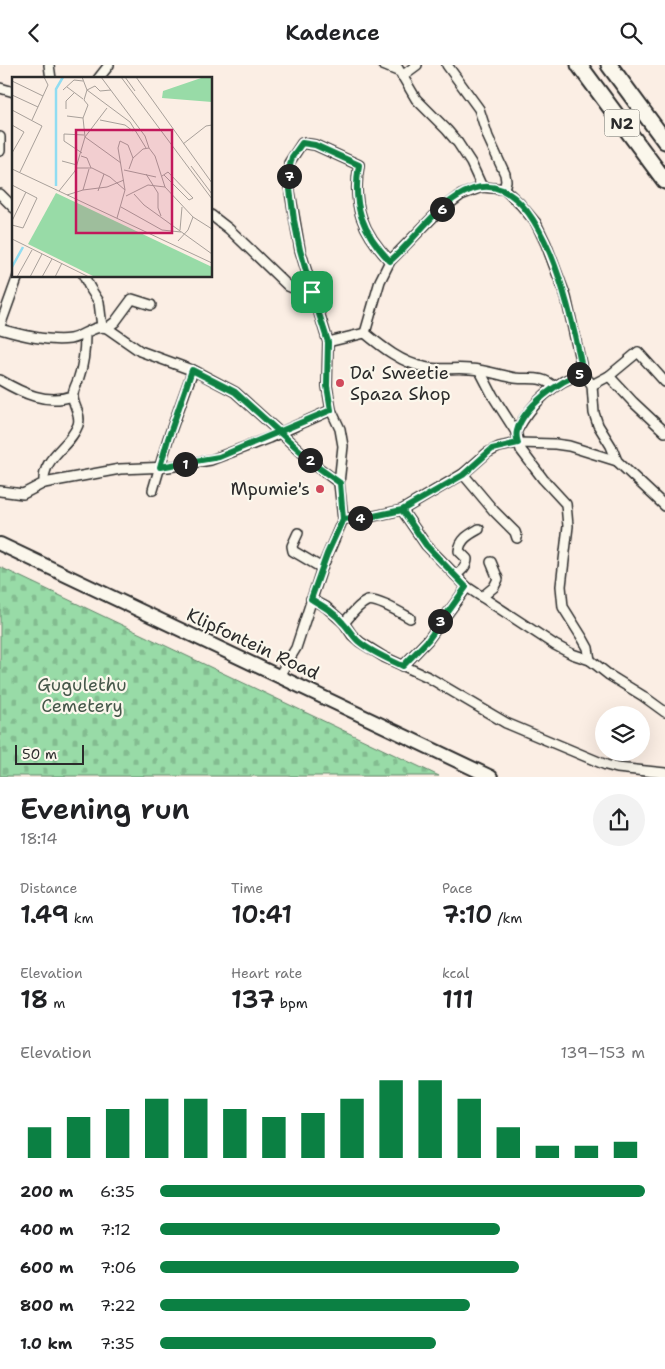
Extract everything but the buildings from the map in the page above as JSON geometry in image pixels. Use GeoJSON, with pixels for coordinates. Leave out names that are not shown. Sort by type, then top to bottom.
{"type":"FeatureCollection","features":[{"type":"Feature","properties":{"kind":"highway","name":"N2"},"geometry":{"type":"LineString","coordinates":[[579,65],[665,181]]}},
{"type":"Feature","properties":{"kind":"highway","name":"N2"},"geometry":{"type":"LineString","coordinates":[[609,65],[665,141]]}},
{"type":"Feature","properties":{"kind":"main road","name":"Klipfontein Road"},"geometry":{"type":"LineString","coordinates":[[0,544],[491,777]]}},
{"type":"Feature","properties":{"kind":"street"},"geometry":{"type":"LineString","coordinates":[[100,77],[109,65]]}},
{"type":"Feature","properties":{"kind":"street"},"geometry":{"type":"LineString","coordinates":[[383,65],[400,71],[417,65]]}},
{"type":"Feature","properties":{"kind":"street"},"geometry":{"type":"LineString","coordinates":[[447,65],[479,109],[488,137],[506,173],[504,189]]}},
{"type":"Feature","properties":{"kind":"street"},"geometry":{"type":"LineString","coordinates":[[400,71],[416,99],[458,143],[471,163],[482,187]]}},
{"type":"Feature","properties":{"kind":"street"},"geometry":{"type":"LineString","coordinates":[[0,137],[0,151]]}},
{"type":"Feature","properties":{"kind":"street"},"geometry":{"type":"LineString","coordinates":[[279,676],[296,648],[322,568],[343,519],[340,483],[343,447],[340,429],[331,410],[327,386],[328,342],[300,250],[289,180],[290,163],[302,143],[315,145],[359,165],[356,179],[356,195],[362,220],[380,250],[390,261]]}},
{"type":"Feature","properties":{"kind":"street"},"geometry":{"type":"LineString","coordinates":[[365,333],[380,281],[390,261],[451,201],[482,187],[504,189],[528,213],[541,232],[566,297],[583,373],[592,385],[595,417],[617,461],[665,506]]}},
{"type":"Feature","properties":{"kind":"street"},"geometry":{"type":"LineString","coordinates":[[0,194],[12,206]]}},
{"type":"Feature","properties":{"kind":"street"},"geometry":{"type":"LineString","coordinates":[[212,216],[229,229],[288,286],[302,292],[312,292]]}},
{"type":"Feature","properties":{"kind":"street"},"geometry":{"type":"LineString","coordinates":[[18,277],[3,309],[0,328],[61,340],[84,335],[96,327],[104,327],[114,322],[132,299],[151,305]]}},
{"type":"Feature","properties":{"kind":"street"},"geometry":{"type":"LineString","coordinates":[[84,277],[99,302],[104,327],[140,351],[192,370],[235,392],[319,468],[340,483]]}},
{"type":"Feature","properties":{"kind":"street"},"geometry":{"type":"LineString","coordinates":[[328,342],[365,333]]}},
{"type":"Feature","properties":{"kind":"street"},"geometry":{"type":"LineString","coordinates":[[365,333],[384,348],[423,367],[471,369],[513,377],[540,379],[554,387]]}},
{"type":"Feature","properties":{"kind":"street"},"geometry":{"type":"LineString","coordinates":[[44,483],[43,476],[48,464],[78,425],[78,415],[72,396],[82,368],[85,346],[84,335]]}},
{"type":"Feature","properties":{"kind":"street"},"geometry":{"type":"LineString","coordinates":[[592,385],[609,376],[638,352],[665,382]]}},
{"type":"Feature","properties":{"kind":"street"},"geometry":{"type":"LineString","coordinates":[[153,490],[192,370]]}},
{"type":"Feature","properties":{"kind":"street"},"geometry":{"type":"LineString","coordinates":[[480,371],[493,396],[516,432],[518,443],[528,461],[566,504],[567,541],[562,586],[563,607],[588,648],[590,660]]}},
{"type":"Feature","properties":{"kind":"street"},"geometry":{"type":"LineString","coordinates":[[516,432],[542,397],[569,377],[583,373]]}},
{"type":"Feature","properties":{"kind":"street"},"geometry":{"type":"LineString","coordinates":[[609,376],[665,432]]}},
{"type":"Feature","properties":{"kind":"street"},"geometry":{"type":"LineString","coordinates":[[0,380],[23,392],[45,399],[53,400],[72,396]]}},
{"type":"Feature","properties":{"kind":"street"},"geometry":{"type":"LineString","coordinates":[[0,491],[23,494],[44,483],[120,469],[160,467],[211,460],[280,433],[331,410]]}},
{"type":"Feature","properties":{"kind":"street"},"geometry":{"type":"LineString","coordinates":[[343,519],[374,516],[402,510],[463,475],[492,449],[518,443],[564,445],[617,461]]}},
{"type":"Feature","properties":{"kind":"street"},"geometry":{"type":"LineString","coordinates":[[463,475],[515,532],[517,538]]}},
{"type":"Feature","properties":{"kind":"street"},"geometry":{"type":"LineString","coordinates":[[402,510],[426,545],[466,587],[555,645],[572,654],[590,660],[609,675],[643,695],[665,712]]}},
{"type":"Feature","properties":{"kind":"street"},"geometry":{"type":"LineString","coordinates":[[455,575],[466,562],[466,559],[459,551],[460,545],[470,534],[480,529]]}},
{"type":"Feature","properties":{"kind":"street"},"geometry":{"type":"LineString","coordinates":[[298,533],[292,546],[293,551],[322,568]]}},
{"type":"Feature","properties":{"kind":"street"},"geometry":{"type":"LineString","coordinates":[[482,597],[494,587],[498,579],[491,562]]}},
{"type":"Feature","properties":{"kind":"street"},"geometry":{"type":"LineString","coordinates":[[403,666],[428,640],[466,587]]}},
{"type":"Feature","properties":{"kind":"street"},"geometry":{"type":"LineString","coordinates":[[311,599],[326,607],[344,623],[352,635],[360,642],[384,657],[439,683],[506,723],[617,768],[665,773]]}},
{"type":"Feature","properties":{"kind":"street"},"geometry":{"type":"LineString","coordinates":[[344,623],[368,600],[376,601],[410,618]]}},
{"type":"Feature","properties":{"kind":"green space","name":"Gugulethu Cemetery"},"geometry":{"type":"Polygon","coordinates":[[[0,567],[439,776],[0,776],[0,567]]]}},
{"type":"Feature","properties":{"kind":"place","name":"Da' Sweetie Spaza Shop"},"geometry":{"type":"Point","coordinates":[340,383]}},
{"type":"Feature","properties":{"kind":"place","name":"Mpumie's"},"geometry":{"type":"Point","coordinates":[320,489]}},
{"type":"Feature","properties":{"kind":"route"},"geometry":{"type":"LineString","coordinates":[[312,292],[300,250],[288,174],[292,157],[302,143],[315,145],[359,165],[356,190],[362,220],[374,242],[390,261],[451,201],[482,187],[504,189],[528,213],[541,232],[566,297],[572,319],[583,373],[569,377],[561,382],[534,405],[516,432],[518,443],[492,449],[463,475],[402,510],[384,515],[343,519],[327,554],[311,599],[326,607],[344,623],[352,635],[360,642],[403,666],[428,640],[466,587],[426,545],[402,510],[400,511],[384,515],[374,516],[343,519],[340,483],[319,468],[280,433],[262,418],[235,392],[213,379],[192,370],[160,467],[211,460],[226,455],[252,443],[280,433],[314,419],[331,410],[327,386],[326,362],[328,342],[312,292]]}}]}
